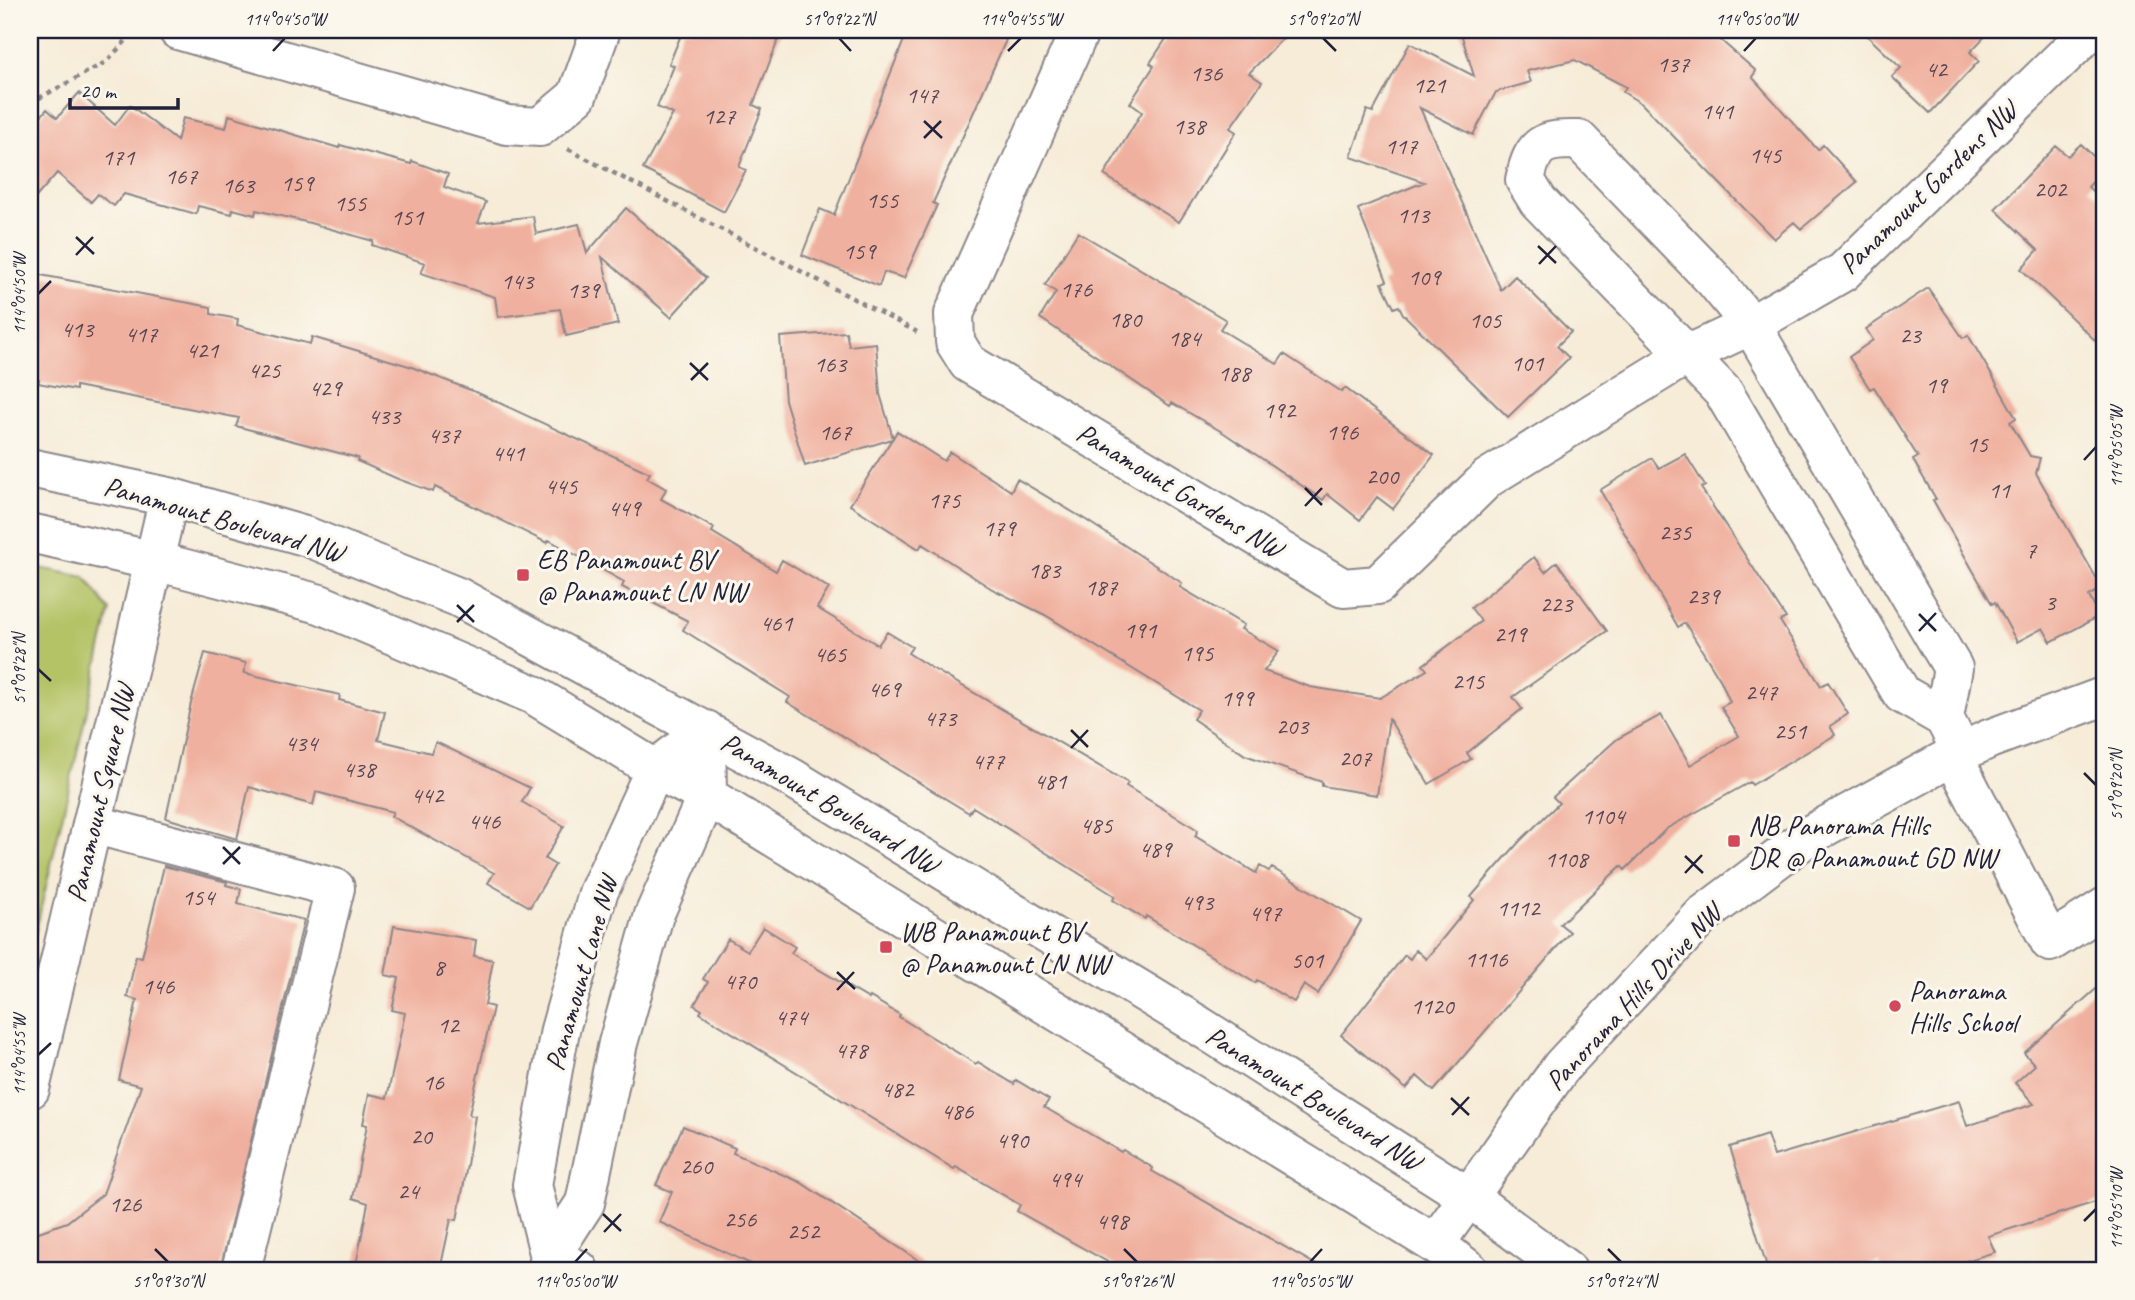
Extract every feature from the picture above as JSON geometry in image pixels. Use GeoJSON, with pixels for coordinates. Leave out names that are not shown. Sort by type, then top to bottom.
{"type":"FeatureCollection","features":[{"type":"Feature","properties":{"kind":"street"},"geometry":{"type":"LineString","coordinates":[[178,30],[507,125],[540,127],[577,96],[601,30]]}},
{"type":"Feature","properties":{"kind":"street"},"geometry":{"type":"LineString","coordinates":[[955,342],[954,314],[1080,30]]}},
{"type":"Feature","properties":{"kind":"street"},"geometry":{"type":"LineString","coordinates":[[2092,30],[2105,43]]}},
{"type":"Feature","properties":{"kind":"street","name":"Panamount Gardens NW"},"geometry":{"type":"LineString","coordinates":[[955,342],[968,363],[1343,588],[1378,585],[1488,478],[1685,356],[1751,325],[1843,272],[2092,30]]}},
{"type":"Feature","properties":{"kind":"street"},"geometry":{"type":"LineString","coordinates":[[1944,718],[1902,694],[1724,393],[1685,356],[1538,201],[1525,180],[1531,154],[1550,139],[1579,140],[1714,280],[1751,325],[1953,668],[1944,718],[1957,753],[2050,942],[2105,906]]}},
{"type":"Feature","properties":{"kind":"street","name":"Panamount Boulevard NW"},"geometry":{"type":"LineString","coordinates":[[30,468],[169,498],[307,537],[458,597],[792,778],[1198,1025],[1468,1196],[1567,1270]]}},
{"type":"Feature","properties":{"kind":"street","name":"Panamount Square NW"},"geometry":{"type":"LineString","coordinates":[[30,1088],[169,498]]}},
{"type":"Feature","properties":{"kind":"street","name":"Panamount Boulevard NW"},"geometry":{"type":"LineString","coordinates":[[30,533],[155,561],[320,604],[534,695],[655,769],[707,796],[1436,1244],[1469,1270]]}},
{"type":"Feature","properties":{"kind":"street","name":"Panorama Hills Drive NW"},"geometry":{"type":"LineString","coordinates":[[1436,1244],[1562,1066],[1703,915],[1808,836],[1957,753],[2105,696]]}},
{"type":"Feature","properties":{"kind":"street","name":"Panamount Lane NW"},"geometry":{"type":"LineString","coordinates":[[559,1266],[532,1185],[559,1030],[598,893],[655,769],[706,730]]}},
{"type":"Feature","properties":{"kind":"street","name":"Panamount Lane NW"},"geometry":{"type":"LineString","coordinates":[[559,1266],[585,1203],[618,1043],[654,915],[707,796],[706,730]]}},
{"type":"Feature","properties":{"kind":"street"},"geometry":{"type":"LineString","coordinates":[[92,824],[335,888],[241,1270]]}},
{"type":"Feature","properties":{"kind":"path"},"geometry":{"type":"LineString","coordinates":[[30,103],[106,62],[136,30]]}},
{"type":"Feature","properties":{"kind":"path"},"geometry":{"type":"LineString","coordinates":[[540,127],[587,161],[918,333],[955,342]]}},
{"type":"Feature","properties":{"kind":"green space"},"geometry":{"type":"Polygon","coordinates":[[[30,566],[85,577],[110,611],[30,955],[30,566]]]}},
{"type":"Feature","properties":{"kind":"building"},"geometry":{"type":"Polygon","coordinates":[[[683,30],[782,30],[753,105],[762,109],[739,167],[746,170],[724,212],[643,169],[673,114],[657,107],[674,66],[669,64],[683,30]]]}},
{"type":"Feature","properties":{"kind":"building"},"geometry":{"type":"Polygon","coordinates":[[[908,30],[1002,30],[999,37],[1006,40],[933,203],[937,205],[904,278],[884,272],[879,286],[802,255],[820,209],[834,215],[908,30]]]}},
{"type":"Feature","properties":{"kind":"building"},"geometry":{"type":"Polygon","coordinates":[[[1172,30],[1291,30],[1249,73],[1262,82],[1230,128],[1236,132],[1179,222],[1104,175],[1142,112],[1130,103],[1154,66],[1150,63],[1172,30]]]}},
{"type":"Feature","properties":{"kind":"building"},"geometry":{"type":"Polygon","coordinates":[[[1460,30],[1709,30],[1756,71],[1752,77],[1818,150],[1823,145],[1857,182],[1801,229],[1794,222],[1774,239],[1642,104],[1623,92],[1626,87],[1575,60],[1527,71],[1531,82],[1496,92],[1473,135],[1420,108],[1501,290],[1515,276],[1571,332],[1557,346],[1569,358],[1508,417],[1403,314],[1399,306],[1394,308],[1382,283],[1387,281],[1358,209],[1424,182],[1351,157],[1367,110],[1373,112],[1410,43],[1474,76],[1460,30]]]}},
{"type":"Feature","properties":{"kind":"building"},"geometry":{"type":"Polygon","coordinates":[[[1861,30],[1991,30],[1970,52],[1979,61],[1930,113],[1892,77],[1901,68],[1861,30]]]}},
{"type":"Feature","properties":{"kind":"building"},"geometry":{"type":"Polygon","coordinates":[[[79,93],[115,125],[130,105],[177,141],[183,118],[226,128],[229,115],[339,148],[340,145],[411,164],[412,161],[448,174],[444,187],[486,202],[478,223],[533,216],[536,234],[579,224],[587,253],[626,208],[706,278],[671,317],[602,257],[618,324],[566,336],[560,309],[498,317],[495,297],[421,273],[425,263],[372,245],[373,241],[310,223],[256,210],[255,215],[233,209],[232,214],[198,206],[196,214],[124,194],[114,206],[98,194],[91,202],[57,173],[30,204],[30,129],[47,109],[57,118],[79,93]]]}},
{"type":"Feature","properties":{"kind":"building"},"geometry":{"type":"Polygon","coordinates":[[[2081,144],[2105,168],[2088,187],[2105,203],[2105,350],[2021,269],[2038,250],[1995,209],[2056,146],[2068,156],[2081,144]]]}},
{"type":"Feature","properties":{"kind":"building"},"geometry":{"type":"Polygon","coordinates":[[[1078,232],[1226,320],[1220,329],[1277,364],[1284,354],[1342,392],[1345,388],[1434,455],[1393,509],[1377,497],[1360,520],[1327,494],[1323,500],[1224,433],[1172,403],[1170,406],[1040,318],[1056,292],[1045,285],[1078,232]]]}},
{"type":"Feature","properties":{"kind":"building"},"geometry":{"type":"Polygon","coordinates":[[[30,273],[211,307],[211,314],[238,319],[237,325],[310,344],[312,337],[409,366],[478,393],[650,473],[647,478],[666,489],[661,499],[714,528],[712,532],[776,571],[782,560],[829,588],[817,608],[878,645],[887,632],[912,647],[908,653],[930,667],[1128,783],[1126,786],[1198,830],[1195,836],[1256,873],[1260,866],[1269,871],[1272,868],[1361,921],[1318,994],[1304,985],[1294,1002],[1257,980],[1255,983],[1146,916],[1145,919],[1113,900],[1115,896],[973,807],[969,813],[787,702],[790,697],[683,630],[688,621],[622,587],[624,582],[549,540],[547,543],[435,487],[433,492],[398,479],[357,461],[358,458],[236,426],[239,418],[76,386],[76,390],[38,383],[39,380],[30,379],[30,273]]]}},
{"type":"Feature","properties":{"kind":"building"},"geometry":{"type":"Polygon","coordinates":[[[1928,288],[1963,338],[1968,335],[2016,418],[2010,422],[2030,456],[2040,458],[2036,473],[2102,588],[2089,596],[2099,616],[2051,642],[2043,628],[2017,642],[1995,602],[1992,604],[1933,500],[1936,499],[1913,460],[1918,457],[1874,387],[1870,389],[1849,357],[1873,340],[1866,329],[1928,288]]]}},
{"type":"Feature","properties":{"kind":"building"},"geometry":{"type":"Polygon","coordinates":[[[846,332],[849,346],[876,343],[880,394],[893,438],[897,431],[944,461],[950,452],[1011,491],[1017,479],[1086,520],[1182,583],[1180,587],[1244,625],[1241,629],[1279,651],[1264,671],[1310,687],[1380,698],[1427,670],[1423,665],[1481,621],[1471,608],[1534,557],[1545,572],[1557,562],[1607,631],[1513,697],[1522,709],[1467,753],[1471,759],[1429,784],[1389,719],[1377,795],[1322,786],[1322,782],[1245,755],[1193,719],[1199,710],[1045,615],[992,589],[922,544],[919,549],[850,505],[892,439],[805,466],[785,400],[780,337],[846,332]]]}},
{"type":"Feature","properties":{"kind":"building"},"geometry":{"type":"Polygon","coordinates":[[[1685,454],[1705,486],[1701,488],[1786,618],[1780,621],[1821,686],[1828,682],[1848,714],[1830,726],[1835,735],[1752,785],[1750,782],[1666,829],[1625,870],[1621,866],[1560,924],[1570,932],[1434,1091],[1417,1076],[1406,1089],[1341,1035],[1405,955],[1410,959],[1416,950],[1426,959],[1474,900],[1471,897],[1488,877],[1559,803],[1553,797],[1617,739],[1661,715],[1690,765],[1739,736],[1721,707],[1730,702],[1721,681],[1685,623],[1678,627],[1600,490],[1652,458],[1659,468],[1685,454]]]}},
{"type":"Feature","properties":{"kind":"building"},"geometry":{"type":"Polygon","coordinates":[[[205,653],[246,663],[244,673],[340,695],[339,700],[385,712],[378,740],[431,753],[436,742],[530,788],[522,802],[564,826],[545,859],[555,865],[530,907],[488,883],[494,873],[391,816],[393,812],[316,792],[313,805],[249,787],[237,839],[166,818],[191,703],[205,653]]]}},
{"type":"Feature","properties":{"kind":"building"},"geometry":{"type":"Polygon","coordinates":[[[164,866],[227,882],[226,885],[241,889],[238,904],[304,920],[220,1270],[30,1270],[30,1235],[67,1222],[103,1194],[141,1086],[119,1080],[137,1000],[127,997],[136,956],[142,957],[164,866]]]}},
{"type":"Feature","properties":{"kind":"building"},"geometry":{"type":"Polygon","coordinates":[[[394,926],[476,940],[474,956],[493,960],[485,1005],[493,1007],[469,1115],[475,1116],[464,1183],[457,1220],[451,1219],[440,1270],[355,1270],[368,1203],[353,1198],[367,1125],[363,1124],[369,1094],[387,1098],[405,1013],[392,1010],[399,978],[385,975],[394,926]]]}},
{"type":"Feature","properties":{"kind":"building"},"geometry":{"type":"Polygon","coordinates":[[[763,927],[795,947],[791,953],[900,1015],[899,1017],[976,1064],[978,1062],[1014,1084],[1016,1080],[1049,1100],[1044,1107],[1121,1152],[1123,1150],[1153,1168],[1152,1171],[1325,1270],[1122,1270],[1017,1211],[1020,1205],[956,1167],[954,1169],[700,1013],[702,1010],[694,1005],[708,982],[703,979],[728,939],[748,951],[763,927]]]}},
{"type":"Feature","properties":{"kind":"building"},"geometry":{"type":"Polygon","coordinates":[[[2105,981],[2105,1199],[1988,1236],[1995,1252],[1937,1270],[1881,1270],[1879,1262],[1850,1270],[1768,1270],[1730,1147],[1767,1135],[1774,1156],[1959,1101],[1967,1126],[2034,1104],[2015,1083],[2035,1065],[2024,1053],[2105,981]]]}},
{"type":"Feature","properties":{"kind":"building"},"geometry":{"type":"Polygon","coordinates":[[[683,1126],[735,1148],[733,1153],[800,1182],[933,1270],[764,1270],[659,1222],[672,1192],[656,1185],[683,1126]]]}},
{"type":"Feature","properties":{"kind":"place","name":"EB Panamount BV @ Panamount LN NW"},"geometry":{"type":"Point","coordinates":[523,575]}},
{"type":"Feature","properties":{"kind":"place","name":"NB Panorama Hills DR @ Panamount GD NW"},"geometry":{"type":"Point","coordinates":[1734,841]}},
{"type":"Feature","properties":{"kind":"place","name":"WB Panamount BV @ Panamount LN NW"},"geometry":{"type":"Point","coordinates":[886,947]}},
{"type":"Feature","properties":{"kind":"place","name":"Panorama Hills School"},"geometry":{"type":"Point","coordinates":[1895,1006]}}]}
